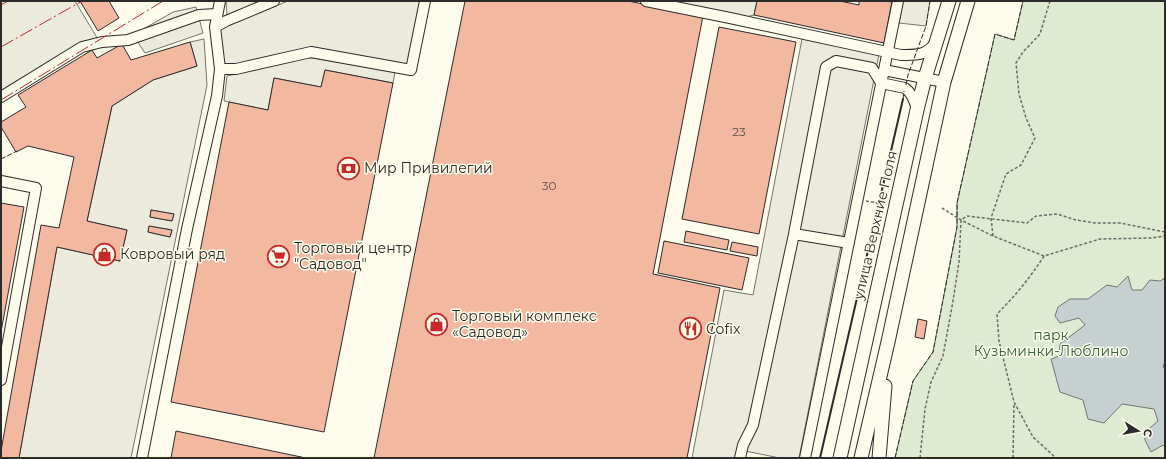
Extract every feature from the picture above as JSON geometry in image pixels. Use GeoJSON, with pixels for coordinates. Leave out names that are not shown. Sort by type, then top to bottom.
{"type":"FeatureCollection","features":[{"type":"Feature","properties":{"kind":"main road","name":"улица Верхние Поля"},"geometry":{"type":"LineString","coordinates":[[840,458],[917,110],[925,78],[938,41],[949,1]]}},
{"type":"Feature","properties":{"kind":"main road"},"geometry":{"type":"LineString","coordinates":[[861,458],[888,342],[944,82],[968,1]]}},
{"type":"Feature","properties":{"kind":"main road"},"geometry":{"type":"LineString","coordinates":[[879,458],[888,342]]}},
{"type":"Feature","properties":{"kind":"street"},"geometry":{"type":"LineString","coordinates":[[211,1],[217,14]]}},
{"type":"Feature","properties":{"kind":"street"},"geometry":{"type":"LineString","coordinates":[[142,458],[188,229],[217,96],[220,69],[215,27],[220,1]]}},
{"type":"Feature","properties":{"kind":"street"},"geometry":{"type":"LineString","coordinates":[[220,1],[226,12],[243,14]]}},
{"type":"Feature","properties":{"kind":"street"},"geometry":{"type":"LineString","coordinates":[[215,27],[274,1]]}},
{"type":"Feature","properties":{"kind":"street"},"geometry":{"type":"LineString","coordinates":[[220,69],[236,69],[310,52],[411,70],[425,1]]}},
{"type":"Feature","properties":{"kind":"street"},"geometry":{"type":"LineString","coordinates":[[646,1],[691,5],[901,55],[920,55],[928,51],[938,41]]}},
{"type":"Feature","properties":{"kind":"street"},"geometry":{"type":"LineString","coordinates":[[805,458],[898,1]]}},
{"type":"Feature","properties":{"kind":"street"},"geometry":{"type":"LineString","coordinates":[[1,97],[82,47],[102,42],[128,40],[198,15],[217,14]]}},
{"type":"Feature","properties":{"kind":"street"},"geometry":{"type":"LineString","coordinates":[[740,458],[743,445],[753,425],[794,234],[826,67],[836,61],[872,68],[881,83],[908,90],[916,102],[917,110]]}},
{"type":"Feature","properties":{"kind":"street"},"geometry":{"type":"LineString","coordinates":[[884,70],[944,82]]}},
{"type":"Feature","properties":{"kind":"street"},"geometry":{"type":"LineString","coordinates":[[1,181],[36,188],[1,380]]}},
{"type":"Feature","properties":{"kind":"street"},"geometry":{"type":"LineString","coordinates":[[794,234],[849,243]]}},
{"type":"Feature","properties":{"kind":"path"},"geometry":{"type":"LineString","coordinates":[[993,236],[991,218],[1006,174],[1021,165],[1035,138],[1026,118],[1019,94],[1016,63],[1023,52],[1040,34],[1050,1]]}},
{"type":"Feature","properties":{"kind":"path"},"geometry":{"type":"LineString","coordinates":[[857,200],[884,204]]}},
{"type":"Feature","properties":{"kind":"path"},"geometry":{"type":"LineString","coordinates":[[942,208],[960,220],[993,236],[1044,256],[1100,239],[1151,238],[1165,236]]}},
{"type":"Feature","properties":{"kind":"path"},"geometry":{"type":"LineString","coordinates":[[960,220],[967,216],[1027,223],[1036,216],[1057,214],[1095,223],[1120,223],[1165,232]]}},
{"type":"Feature","properties":{"kind":"path"},"geometry":{"type":"LineString","coordinates":[[920,458],[925,409],[931,382],[943,356],[953,301],[959,262],[960,220]]}},
{"type":"Feature","properties":{"kind":"path"},"geometry":{"type":"LineString","coordinates":[[1044,256],[1030,278],[997,314],[999,341],[1014,402],[1033,437],[1056,458]]}},
{"type":"Feature","properties":{"kind":"path"},"geometry":{"type":"LineString","coordinates":[[1013,458],[1014,402]]}},
{"type":"Feature","properties":{"kind":"green space","name":"парк Кузьминки-Люблино"},"geometry":{"type":"Polygon","coordinates":[[[1023,1],[1165,1],[1165,458],[895,458],[913,381],[933,352],[957,227],[957,203],[995,34],[1014,40],[1023,1]]]}},
{"type":"Feature","properties":{"kind":"shaded area"},"geometry":{"type":"Polygon","coordinates":[[[1,1],[75,1],[99,41],[1,93],[1,1]]]}},
{"type":"Feature","properties":{"kind":"shaded area"},"geometry":{"type":"Polygon","coordinates":[[[226,1],[265,1],[227,16],[226,1]]]}},
{"type":"Feature","properties":{"kind":"shaded area"},"geometry":{"type":"Polygon","coordinates":[[[288,1],[420,1],[408,65],[325,50],[226,67],[223,61],[219,29],[288,1]]]}},
{"type":"Feature","properties":{"kind":"shaded area"},"geometry":{"type":"Polygon","coordinates":[[[662,1],[757,1],[754,15],[742,18],[662,1]]]}},
{"type":"Feature","properties":{"kind":"shaded area"},"geometry":{"type":"Polygon","coordinates":[[[903,1],[930,1],[926,26],[899,23],[903,1]]]}},
{"type":"Feature","properties":{"kind":"shaded area"},"geometry":{"type":"Polygon","coordinates":[[[196,7],[203,33],[145,53],[133,35],[173,12],[196,7]]]}},
{"type":"Feature","properties":{"kind":"shaded area"},"geometry":{"type":"Polygon","coordinates":[[[204,39],[207,85],[131,458],[19,458],[57,247],[120,261],[127,230],[87,221],[112,106],[153,80],[197,66],[190,42],[204,39]],[[151,210],[150,217],[172,221],[174,214],[151,210]],[[149,226],[148,232],[170,237],[172,230],[149,226]]]}},
{"type":"Feature","properties":{"kind":"shaded area"},"geometry":{"type":"Polygon","coordinates":[[[802,39],[879,54],[799,458],[780,458],[745,451],[744,458],[692,458],[724,290],[753,295],[802,39]]]}},
{"type":"Feature","properties":{"kind":"shaded area"},"geometry":{"type":"Polygon","coordinates":[[[302,58],[313,58],[395,72],[393,83],[325,70],[321,87],[274,78],[268,110],[224,101],[227,76],[302,58]]]}},
{"type":"Feature","properties":{"kind":"shaded area"},"geometry":{"type":"Polygon","coordinates":[[[1128,276],[1132,290],[1142,290],[1150,280],[1160,281],[1165,278],[1165,361],[1163,367],[1165,368],[1165,447],[1163,445],[1151,452],[1145,440],[1144,433],[1158,421],[1154,409],[1122,404],[1104,423],[1088,419],[1083,400],[1060,392],[1051,359],[1059,356],[1060,344],[1085,325],[1079,318],[1060,323],[1055,316],[1058,307],[1070,299],[1088,299],[1107,285],[1117,287],[1128,276]]]}},
{"type":"Feature","properties":{"kind":"building"},"geometry":{"type":"Polygon","coordinates":[[[80,1],[109,1],[119,18],[98,31],[80,1]]]}},
{"type":"Feature","properties":{"kind":"building"},"geometry":{"type":"Polygon","coordinates":[[[465,1],[628,1],[703,16],[653,274],[720,288],[687,458],[374,458],[465,1]]]}},
{"type":"Feature","properties":{"kind":"building"},"geometry":{"type":"Polygon","coordinates":[[[757,1],[840,1],[859,5],[859,1],[892,2],[884,43],[754,15],[757,1]]]}},
{"type":"Feature","properties":{"kind":"building"},"geometry":{"type":"Polygon","coordinates":[[[719,27],[796,42],[759,234],[682,219],[719,27]]]}},
{"type":"Feature","properties":{"kind":"building","name":"Ковровый ряд"},"geometry":{"type":"Polygon","coordinates":[[[190,42],[197,66],[153,80],[112,106],[87,221],[127,230],[120,261],[57,247],[19,458],[1,458],[41,225],[59,228],[74,157],[28,146],[16,152],[1,127],[1,122],[26,107],[18,95],[92,50],[97,58],[122,44],[131,60],[190,42]]]}},
{"type":"Feature","properties":{"kind":"building","name":"Торговый центр \"Садовод\""},"geometry":{"type":"Polygon","coordinates":[[[325,70],[393,83],[324,432],[171,402],[229,102],[268,110],[274,78],[321,87],[325,70]]]}},
{"type":"Feature","properties":{"kind":"building"},"geometry":{"type":"Polygon","coordinates":[[[1,203],[24,207],[1,332],[1,203]]]}},
{"type":"Feature","properties":{"kind":"building"},"geometry":{"type":"Polygon","coordinates":[[[151,210],[174,214],[172,221],[150,217],[151,210]]]}},
{"type":"Feature","properties":{"kind":"building"},"geometry":{"type":"Polygon","coordinates":[[[149,226],[172,230],[170,237],[148,232],[149,226]]]}},
{"type":"Feature","properties":{"kind":"building"},"geometry":{"type":"Polygon","coordinates":[[[686,231],[729,240],[727,250],[684,242],[686,231]]]}},
{"type":"Feature","properties":{"kind":"building"},"geometry":{"type":"Polygon","coordinates":[[[664,241],[749,258],[742,290],[658,273],[664,241]]]}},
{"type":"Feature","properties":{"kind":"building"},"geometry":{"type":"Polygon","coordinates":[[[732,242],[758,247],[757,256],[730,251],[732,242]]]}},
{"type":"Feature","properties":{"kind":"building"},"geometry":{"type":"Polygon","coordinates":[[[918,319],[927,321],[924,339],[915,337],[918,319]]]}},
{"type":"Feature","properties":{"kind":"building"},"geometry":{"type":"Polygon","coordinates":[[[176,431],[306,458],[171,458],[176,431]]]}},
{"type":"Feature","properties":{"kind":"fence"},"geometry":{"type":"LineString","coordinates":[[906,85],[908,75],[926,26],[930,1]]}},
{"type":"Feature","properties":{"kind":"fence"},"geometry":{"type":"LineString","coordinates":[[895,458],[913,381],[933,352],[957,227],[957,203],[995,34],[1014,40],[1023,1]]}},
{"type":"Feature","properties":{"kind":"fence"},"geometry":{"type":"LineString","coordinates":[[903,99],[904,91]]}},
{"type":"Feature","properties":{"kind":"fence"},"geometry":{"type":"LineString","coordinates":[[1,159],[17,151]]}},
{"type":"Feature","properties":{"kind":"wall"},"geometry":{"type":"LineString","coordinates":[[820,458],[903,99]]}},
{"type":"Feature","properties":{"kind":"power"},"geometry":{"type":"LineString","coordinates":[[1,5],[8,1]]}},
{"type":"Feature","properties":{"kind":"power"},"geometry":{"type":"LineString","coordinates":[[1,47],[82,1]]}},
{"type":"Feature","properties":{"kind":"power"},"geometry":{"type":"LineString","coordinates":[[1,100],[163,1]]}},
{"type":"Feature","properties":{"kind":"place","name":"Мир Привилегий"},"geometry":{"type":"Point","coordinates":[349,168]}},
{"type":"Feature","properties":{"kind":"place","name":"Ковровый ряд"},"geometry":{"type":"Point","coordinates":[105,254]}},
{"type":"Feature","properties":{"kind":"place","name":"Торговый центр \"Садовод\""},"geometry":{"type":"Point","coordinates":[279,256]}},
{"type":"Feature","properties":{"kind":"place","name":"Торговый комплекс «Садовод»"},"geometry":{"type":"Point","coordinates":[437,324]}},
{"type":"Feature","properties":{"kind":"place","name":"Cofix"},"geometry":{"type":"Point","coordinates":[691,329]}}]}
